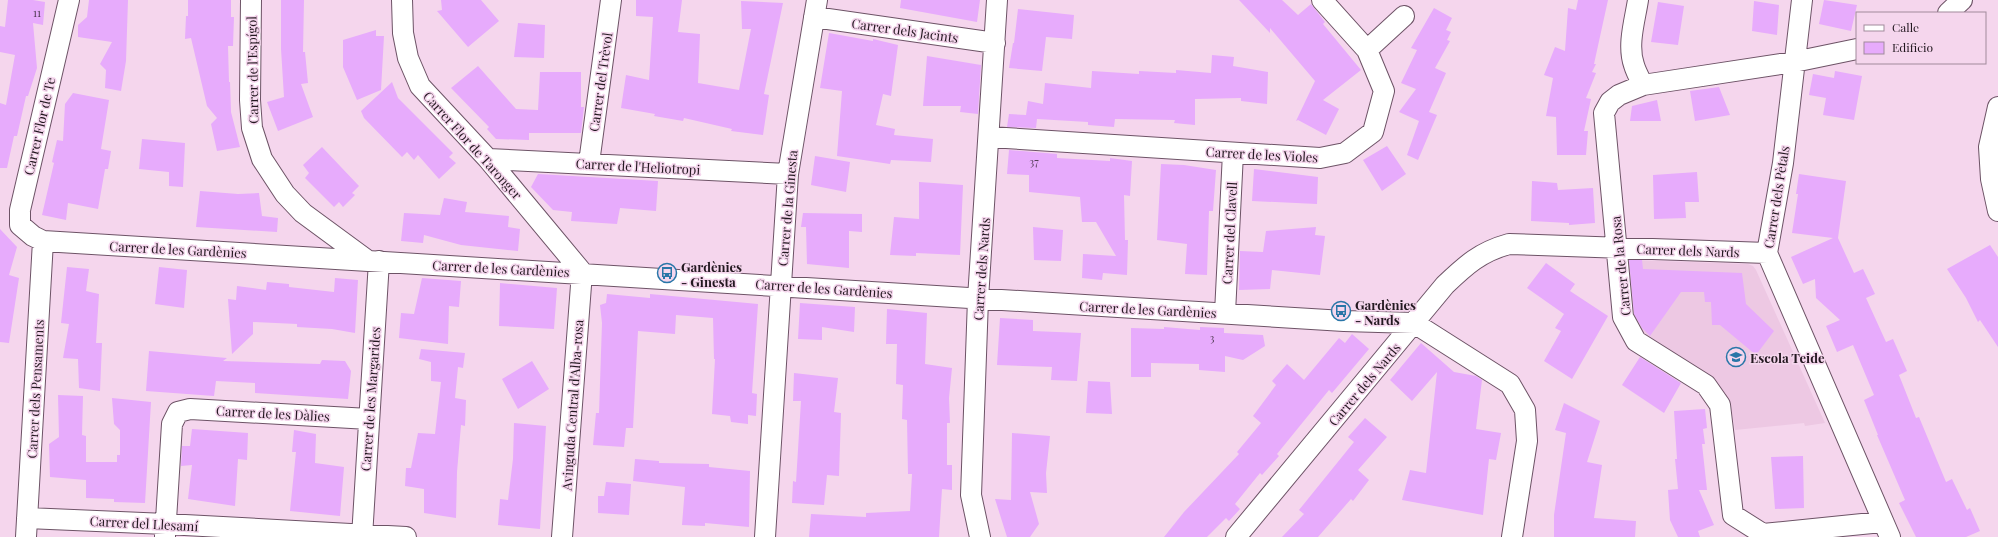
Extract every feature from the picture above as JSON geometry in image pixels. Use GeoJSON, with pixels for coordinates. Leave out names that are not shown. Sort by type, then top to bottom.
{"type":"FeatureCollection","features":[{"type":"Feature","properties":{"kind":"street","name":"Carrer Flor de Te"},"geometry":{"type":"LineString","coordinates":[[43,241],[33,236],[20,226],[20,210],[69,0]]}},
{"type":"Feature","properties":{"kind":"street","name":"Carrer de l'Espígol"},"geometry":{"type":"LineString","coordinates":[[251,0],[250,100],[252,128],[262,159],[285,194],[303,213],[373,260]]}},
{"type":"Feature","properties":{"kind":"street","name":"Carrer Flor de Taronger"},"geometry":{"type":"LineString","coordinates":[[402,0],[403,33],[408,58],[420,86],[488,159],[582,272]]}},
{"type":"Feature","properties":{"kind":"street","name":"Carrer del Trèvol"},"geometry":{"type":"LineString","coordinates":[[589,163],[611,0]]}},
{"type":"Feature","properties":{"kind":"street","name":"Carrer dels Nards"},"geometry":{"type":"LineString","coordinates":[[980,537],[971,495],[978,299],[998,0]]}},
{"type":"Feature","properties":{"kind":"street","name":"Carrer de les Violes"},"geometry":{"type":"LineString","coordinates":[[990,137],[1320,158],[1345,153],[1372,132],[1384,91],[1367,50],[1322,0]]}},
{"type":"Feature","properties":{"kind":"street"},"geometry":{"type":"LineString","coordinates":[[1638,0],[1632,44],[1632,57],[1643,85]]}},
{"type":"Feature","properties":{"kind":"street","name":"Carrer dels Pètals"},"geometry":{"type":"LineString","coordinates":[[1802,0],[1783,163],[1767,253],[1886,529]]}},
{"type":"Feature","properties":{"kind":"street"},"geometry":{"type":"LineString","coordinates":[[1949,12],[1962,0]]}},
{"type":"Feature","properties":{"kind":"street","name":"Carrer dels Jacints"},"geometry":{"type":"LineString","coordinates":[[816,9],[995,43]]}},
{"type":"Feature","properties":{"kind":"street","name":"Carrer de la Ginesta"},"geometry":{"type":"LineString","coordinates":[[765,537],[788,174],[816,9]]}},
{"type":"Feature","properties":{"kind":"street"},"geometry":{"type":"LineString","coordinates":[[1367,50],[1404,16]]}},
{"type":"Feature","properties":{"kind":"street","name":"Carrer de la Rosa"},"geometry":{"type":"LineString","coordinates":[[1856,49],[1794,62],[1643,85],[1619,94],[1610,102],[1604,113],[1623,318],[1636,341],[1706,385],[1720,404],[1733,515],[1763,534],[1886,529]]}},
{"type":"Feature","properties":{"kind":"street"},"geometry":{"type":"LineString","coordinates":[[1998,107],[1989,147],[1991,179],[1998,211]]}},
{"type":"Feature","properties":{"kind":"street","name":"Carrer del Clavell"},"geometry":{"type":"LineString","coordinates":[[1225,313],[1233,153]]}},
{"type":"Feature","properties":{"kind":"street","name":"Carrer de l'Heliotropi"},"geometry":{"type":"LineString","coordinates":[[488,159],[788,174]]}},
{"type":"Feature","properties":{"kind":"street","name":"Carrer de les Gardènies"},"geometry":{"type":"LineString","coordinates":[[43,241],[582,272],[978,299],[1414,323]]}},
{"type":"Feature","properties":{"kind":"street","name":"Carrer dels Pensaments"},"geometry":{"type":"LineString","coordinates":[[26,528],[43,241]]}},
{"type":"Feature","properties":{"kind":"street","name":"Carrer dels Nards"},"geometry":{"type":"LineString","coordinates":[[1236,537],[1446,285],[1469,262],[1491,249],[1509,244],[1767,253]]}},
{"type":"Feature","properties":{"kind":"street","name":"Carrer de les Margarides"},"geometry":{"type":"LineString","coordinates":[[362,535],[369,419],[373,260]]}},
{"type":"Feature","properties":{"kind":"street","name":"Avinguda Central d'Alba-rosa"},"geometry":{"type":"LineString","coordinates":[[562,537],[582,272]]}},
{"type":"Feature","properties":{"kind":"street"},"geometry":{"type":"LineString","coordinates":[[1414,323],[1510,384],[1525,410],[1527,441],[1512,537]]}},
{"type":"Feature","properties":{"kind":"street","name":"Carrer de les Dàlies"},"geometry":{"type":"LineString","coordinates":[[165,530],[172,424],[178,412],[190,409],[369,419]]}},
{"type":"Feature","properties":{"kind":"street","name":"Carrer del Llesamí"},"geometry":{"type":"LineString","coordinates":[[26,528],[165,530],[406,537]]}},
{"type":"Feature","properties":{"kind":"shaded area","name":"Escola Teide"},"geometry":{"type":"Polygon","coordinates":[[[1631,260],[1748,264],[1753,266],[1825,423],[1805,426],[1804,423],[1735,430],[1731,407],[1724,394],[1649,341],[1639,329],[1633,318],[1628,265],[1631,260]]]}},
{"type":"Feature","properties":{"kind":"building"},"geometry":{"type":"Polygon","coordinates":[[[8,0],[33,0],[45,2],[43,25],[33,23],[37,68],[28,96],[26,96],[17,136],[14,136],[7,168],[0,168],[0,103],[6,105],[15,55],[0,52],[0,26],[5,27],[8,0]]]}},
{"type":"Feature","properties":{"kind":"building"},"geometry":{"type":"Polygon","coordinates":[[[89,0],[128,0],[126,61],[121,91],[105,88],[106,70],[100,64],[112,42],[78,37],[78,25],[87,17],[89,0]]]}},
{"type":"Feature","properties":{"kind":"building"},"geometry":{"type":"Polygon","coordinates":[[[188,0],[231,0],[231,17],[234,17],[233,46],[228,46],[229,82],[231,112],[240,147],[217,151],[211,124],[217,118],[207,106],[191,38],[185,39],[186,16],[188,16],[188,0]]]}},
{"type":"Feature","properties":{"kind":"building"},"geometry":{"type":"Polygon","coordinates":[[[281,0],[304,0],[303,52],[305,52],[308,83],[301,84],[313,117],[278,131],[267,102],[284,97],[281,49],[281,0]]]}},
{"type":"Feature","properties":{"kind":"building"},"geometry":{"type":"Polygon","coordinates":[[[441,0],[481,0],[499,21],[468,47],[437,11],[442,10],[441,0]]]}},
{"type":"Feature","properties":{"kind":"building"},"geometry":{"type":"Polygon","coordinates":[[[636,0],[682,0],[678,32],[700,34],[698,83],[739,90],[751,29],[742,29],[741,1],[783,3],[764,94],[769,95],[763,135],[731,131],[732,129],[684,118],[683,121],[621,108],[626,75],[649,80],[653,17],[636,16],[636,0]]]}},
{"type":"Feature","properties":{"kind":"building"},"geometry":{"type":"Polygon","coordinates":[[[901,0],[980,0],[977,22],[900,8],[901,0]]]}},
{"type":"Feature","properties":{"kind":"building"},"geometry":{"type":"Polygon","coordinates":[[[1239,0],[1282,0],[1298,15],[1311,4],[1325,22],[1323,24],[1361,70],[1323,100],[1339,109],[1326,135],[1298,120],[1296,121],[1315,81],[1270,28],[1270,33],[1239,0]]]}},
{"type":"Feature","properties":{"kind":"building"},"geometry":{"type":"Polygon","coordinates":[[[1578,0],[1608,0],[1594,64],[1596,64],[1592,72],[1596,73],[1586,98],[1591,99],[1584,131],[1588,131],[1586,155],[1557,155],[1556,117],[1546,116],[1553,78],[1544,75],[1555,47],[1565,51],[1568,8],[1576,10],[1578,0]]]}},
{"type":"Feature","properties":{"kind":"building"},"geometry":{"type":"Polygon","coordinates":[[[1824,0],[1857,5],[1851,31],[1819,24],[1824,0]]]}},
{"type":"Feature","properties":{"kind":"building"},"geometry":{"type":"Polygon","coordinates":[[[1754,1],[1779,5],[1777,35],[1752,31],[1754,1]]]}},
{"type":"Feature","properties":{"kind":"building"},"geometry":{"type":"Polygon","coordinates":[[[1658,2],[1684,6],[1678,45],[1651,42],[1658,2]]]}},
{"type":"Feature","properties":{"kind":"building"},"geometry":{"type":"Polygon","coordinates":[[[1434,8],[1452,18],[1446,30],[1451,32],[1447,40],[1450,41],[1435,68],[1446,73],[1429,112],[1437,115],[1418,160],[1407,155],[1419,121],[1399,112],[1416,89],[1401,83],[1417,50],[1411,48],[1434,8]]]}},
{"type":"Feature","properties":{"kind":"building"},"geometry":{"type":"Polygon","coordinates":[[[1018,9],[1074,15],[1072,39],[1046,37],[1042,71],[1009,68],[1018,9]]]}},
{"type":"Feature","properties":{"kind":"building"},"geometry":{"type":"Polygon","coordinates":[[[518,23],[545,25],[544,58],[514,57],[518,23]]]}},
{"type":"Feature","properties":{"kind":"building"},"geometry":{"type":"Polygon","coordinates":[[[376,30],[376,36],[384,36],[381,90],[357,100],[343,67],[343,40],[376,30]]]}},
{"type":"Feature","properties":{"kind":"building"},"geometry":{"type":"Polygon","coordinates":[[[829,33],[873,41],[873,39],[898,45],[891,96],[883,94],[876,125],[895,129],[894,135],[933,139],[931,162],[891,160],[890,164],[837,156],[842,91],[820,88],[829,33]]]}},
{"type":"Feature","properties":{"kind":"building"},"geometry":{"type":"Polygon","coordinates":[[[1212,55],[1234,57],[1233,66],[1268,72],[1267,104],[1241,101],[1241,98],[1195,99],[1195,125],[1174,123],[1175,120],[1115,119],[1114,127],[1088,125],[1088,122],[1037,119],[1036,128],[1007,127],[1009,114],[1026,115],[1028,101],[1043,104],[1045,83],[1091,88],[1092,71],[1139,74],[1139,71],[1176,73],[1176,70],[1211,73],[1212,55]]]}},
{"type":"Feature","properties":{"kind":"building"},"geometry":{"type":"Polygon","coordinates":[[[927,56],[981,65],[978,114],[960,112],[961,106],[923,106],[927,56]]]}},
{"type":"Feature","properties":{"kind":"building"},"geometry":{"type":"Polygon","coordinates":[[[478,66],[516,109],[538,110],[540,72],[581,72],[581,107],[584,107],[581,133],[529,133],[529,140],[496,139],[487,129],[489,127],[451,88],[478,66]]]}},
{"type":"Feature","properties":{"kind":"building"},"geometry":{"type":"Polygon","coordinates":[[[1835,71],[1862,76],[1854,120],[1823,115],[1826,98],[1809,95],[1813,74],[1834,78],[1835,71]]]}},
{"type":"Feature","properties":{"kind":"building"},"geometry":{"type":"Polygon","coordinates":[[[392,82],[398,98],[453,153],[449,157],[456,163],[439,179],[418,155],[414,160],[407,152],[402,157],[364,118],[361,111],[392,82]]]}},
{"type":"Feature","properties":{"kind":"building"},"geometry":{"type":"Polygon","coordinates":[[[1719,87],[1730,115],[1695,121],[1690,91],[1719,87]]]}},
{"type":"Feature","properties":{"kind":"building"},"geometry":{"type":"Polygon","coordinates":[[[73,93],[109,100],[101,149],[111,151],[108,169],[105,169],[98,209],[68,203],[66,220],[42,215],[54,163],[52,162],[57,140],[63,141],[65,104],[73,93]]]}},
{"type":"Feature","properties":{"kind":"building"},"geometry":{"type":"Polygon","coordinates":[[[1657,100],[1661,121],[1630,121],[1632,106],[1657,100]]]}},
{"type":"Feature","properties":{"kind":"building"},"geometry":{"type":"Polygon","coordinates":[[[142,139],[185,143],[183,187],[169,186],[169,172],[139,169],[142,139]]]}},
{"type":"Feature","properties":{"kind":"building"},"geometry":{"type":"Polygon","coordinates":[[[1387,146],[1406,174],[1382,191],[1363,160],[1387,146]]]}},
{"type":"Feature","properties":{"kind":"building"},"geometry":{"type":"Polygon","coordinates":[[[322,147],[359,186],[352,193],[355,195],[343,207],[339,202],[334,207],[305,178],[309,173],[303,165],[322,147]]]}},
{"type":"Feature","properties":{"kind":"building"},"geometry":{"type":"Polygon","coordinates":[[[1009,150],[1057,154],[1057,158],[1110,161],[1110,158],[1132,161],[1130,196],[1124,195],[1125,240],[1128,240],[1127,275],[1103,273],[1102,280],[1082,278],[1083,254],[1116,256],[1096,222],[1082,222],[1080,197],[1029,192],[1029,175],[1007,174],[1009,150]]]}},
{"type":"Feature","properties":{"kind":"building"},"geometry":{"type":"Polygon","coordinates":[[[815,156],[850,162],[846,192],[811,185],[815,156]]]}},
{"type":"Feature","properties":{"kind":"building"},"geometry":{"type":"Polygon","coordinates":[[[1161,164],[1184,165],[1216,170],[1213,211],[1209,211],[1207,275],[1185,274],[1187,244],[1157,240],[1161,164]]]}},
{"type":"Feature","properties":{"kind":"building"},"geometry":{"type":"Polygon","coordinates":[[[1254,169],[1318,177],[1317,204],[1252,201],[1254,169]]]}},
{"type":"Feature","properties":{"kind":"building"},"geometry":{"type":"Polygon","coordinates":[[[1697,172],[1699,202],[1685,202],[1686,218],[1654,219],[1653,175],[1697,172]]]}},
{"type":"Feature","properties":{"kind":"building"},"geometry":{"type":"Polygon","coordinates":[[[538,174],[658,181],[656,211],[620,208],[617,224],[571,221],[572,212],[553,210],[531,187],[538,174]]]}},
{"type":"Feature","properties":{"kind":"building"},"geometry":{"type":"Polygon","coordinates":[[[1799,174],[1846,181],[1838,238],[1854,273],[1863,269],[1875,294],[1866,298],[1886,342],[1893,339],[1907,371],[1899,375],[1916,418],[1919,417],[1946,482],[1952,479],[1967,510],[1970,508],[1980,531],[1966,537],[1916,537],[1899,503],[1905,500],[1877,435],[1864,400],[1874,395],[1853,345],[1837,352],[1826,326],[1840,320],[1816,298],[1815,279],[1803,284],[1791,257],[1833,238],[1792,233],[1798,194],[1796,194],[1799,174]]]}},
{"type":"Feature","properties":{"kind":"building"},"geometry":{"type":"Polygon","coordinates":[[[1532,181],[1557,183],[1558,190],[1593,188],[1595,223],[1569,225],[1569,223],[1531,221],[1532,181]]]}},
{"type":"Feature","properties":{"kind":"building"},"geometry":{"type":"Polygon","coordinates":[[[919,182],[963,185],[960,255],[916,253],[916,256],[890,255],[894,217],[919,219],[919,182]]]}},
{"type":"Feature","properties":{"kind":"building"},"geometry":{"type":"Polygon","coordinates":[[[200,191],[238,194],[259,193],[262,216],[278,218],[277,232],[196,227],[200,191]]]}},
{"type":"Feature","properties":{"kind":"building"},"geometry":{"type":"Polygon","coordinates":[[[444,198],[467,202],[465,212],[509,216],[508,227],[520,229],[518,251],[461,245],[424,235],[423,243],[401,241],[404,213],[440,215],[444,198]]]}},
{"type":"Feature","properties":{"kind":"building"},"geometry":{"type":"Polygon","coordinates":[[[803,213],[862,214],[862,232],[849,231],[849,268],[807,264],[806,227],[801,227],[803,213]]]}},
{"type":"Feature","properties":{"kind":"building"},"geometry":{"type":"Polygon","coordinates":[[[1033,227],[1063,230],[1061,261],[1034,260],[1033,227]]]}},
{"type":"Feature","properties":{"kind":"building"},"geometry":{"type":"Polygon","coordinates":[[[1316,227],[1315,235],[1325,236],[1320,275],[1272,270],[1270,289],[1239,290],[1240,251],[1263,252],[1266,231],[1316,227]]]}},
{"type":"Feature","properties":{"kind":"building"},"geometry":{"type":"Polygon","coordinates":[[[0,229],[17,247],[9,275],[19,278],[9,343],[0,342],[0,229]]]}},
{"type":"Feature","properties":{"kind":"building"},"geometry":{"type":"Polygon","coordinates":[[[1990,245],[1998,257],[1998,347],[1980,320],[1978,322],[1966,298],[1947,269],[1990,245]]]}},
{"type":"Feature","properties":{"kind":"building"},"geometry":{"type":"Polygon","coordinates":[[[1629,260],[1642,260],[1643,269],[1742,273],[1746,304],[1774,331],[1756,355],[1720,325],[1712,325],[1711,302],[1705,302],[1704,292],[1681,292],[1650,336],[1642,328],[1634,314],[1629,260]]]}},
{"type":"Feature","properties":{"kind":"building"},"geometry":{"type":"Polygon","coordinates":[[[1546,263],[1575,284],[1570,291],[1608,316],[1572,379],[1544,361],[1561,331],[1555,328],[1564,314],[1527,288],[1546,263]]]}},
{"type":"Feature","properties":{"kind":"building"},"geometry":{"type":"Polygon","coordinates":[[[67,267],[89,269],[86,291],[99,294],[96,343],[102,343],[100,391],[79,388],[78,359],[63,358],[69,324],[61,323],[67,267]]]}},
{"type":"Feature","properties":{"kind":"building"},"geometry":{"type":"Polygon","coordinates":[[[159,267],[187,270],[184,308],[155,304],[159,267]]]}},
{"type":"Feature","properties":{"kind":"building"},"geometry":{"type":"Polygon","coordinates":[[[335,278],[358,280],[355,333],[332,329],[297,327],[297,324],[253,322],[253,334],[232,354],[228,299],[236,300],[237,286],[266,290],[267,282],[289,284],[289,287],[334,292],[335,278]]]}},
{"type":"Feature","properties":{"kind":"building"},"geometry":{"type":"Polygon","coordinates":[[[422,278],[461,281],[459,307],[449,306],[448,344],[399,338],[401,313],[414,314],[422,278]]]}},
{"type":"Feature","properties":{"kind":"building"},"geometry":{"type":"Polygon","coordinates":[[[500,283],[557,288],[554,329],[499,326],[500,283]]]}},
{"type":"Feature","properties":{"kind":"building"},"geometry":{"type":"Polygon","coordinates":[[[607,294],[650,298],[650,294],[758,304],[752,393],[757,394],[756,416],[748,415],[748,424],[731,422],[730,416],[712,414],[715,359],[713,318],[676,315],[675,334],[638,331],[633,428],[626,428],[624,447],[593,445],[596,413],[599,413],[602,323],[600,305],[606,303],[607,294]]]}},
{"type":"Feature","properties":{"kind":"building"},"geometry":{"type":"Polygon","coordinates":[[[800,303],[855,307],[854,332],[822,327],[822,340],[798,339],[800,303]]]}},
{"type":"Feature","properties":{"kind":"building"},"geometry":{"type":"Polygon","coordinates":[[[887,309],[927,313],[925,364],[952,368],[949,398],[950,423],[947,423],[947,465],[952,465],[952,490],[942,489],[939,537],[809,537],[811,514],[866,517],[866,513],[910,511],[912,474],[908,474],[907,420],[902,419],[903,385],[896,384],[897,344],[886,344],[887,309]]]}},
{"type":"Feature","properties":{"kind":"building"},"geometry":{"type":"Polygon","coordinates":[[[1000,318],[1033,320],[1033,331],[1081,333],[1077,381],[1051,380],[1052,367],[997,365],[1000,318]]]}},
{"type":"Feature","properties":{"kind":"building"},"geometry":{"type":"Polygon","coordinates":[[[1164,327],[1200,330],[1200,327],[1224,328],[1224,333],[1263,335],[1265,346],[1243,360],[1225,356],[1225,372],[1199,370],[1199,364],[1151,363],[1151,377],[1131,377],[1131,328],[1164,329],[1164,327]]]}},
{"type":"Feature","properties":{"kind":"building"},"geometry":{"type":"Polygon","coordinates":[[[1352,334],[1369,349],[1332,393],[1329,390],[1277,454],[1279,456],[1262,475],[1260,473],[1235,504],[1240,509],[1229,521],[1226,518],[1207,537],[1164,537],[1184,512],[1239,454],[1237,452],[1261,423],[1253,416],[1276,385],[1272,381],[1287,364],[1304,380],[1339,338],[1345,343],[1352,334]]]}},
{"type":"Feature","properties":{"kind":"building"},"geometry":{"type":"Polygon","coordinates":[[[1421,343],[1454,372],[1476,376],[1482,380],[1476,429],[1501,433],[1496,460],[1489,459],[1483,515],[1402,500],[1410,470],[1426,473],[1437,372],[1412,401],[1390,380],[1421,343]]]}},
{"type":"Feature","properties":{"kind":"building"},"geometry":{"type":"Polygon","coordinates":[[[421,349],[465,353],[463,368],[458,367],[455,398],[466,400],[465,426],[461,425],[457,472],[456,518],[424,513],[424,489],[405,486],[406,468],[411,468],[418,433],[435,434],[441,382],[431,381],[431,362],[419,359],[421,349]]]}},
{"type":"Feature","properties":{"kind":"building"},"geometry":{"type":"Polygon","coordinates":[[[149,351],[227,358],[223,361],[320,364],[322,360],[345,361],[351,371],[348,399],[255,393],[255,383],[216,381],[214,396],[146,391],[149,351]]]}},
{"type":"Feature","properties":{"kind":"building"},"geometry":{"type":"Polygon","coordinates":[[[1640,357],[1681,383],[1664,413],[1622,385],[1640,357]]]}},
{"type":"Feature","properties":{"kind":"building"},"geometry":{"type":"Polygon","coordinates":[[[532,361],[549,389],[518,409],[502,379],[532,361]]]}},
{"type":"Feature","properties":{"kind":"building"},"geometry":{"type":"Polygon","coordinates":[[[794,373],[838,378],[834,412],[841,413],[839,476],[827,475],[824,505],[792,503],[793,481],[796,482],[801,401],[793,401],[794,373]]]}},
{"type":"Feature","properties":{"kind":"building"},"geometry":{"type":"Polygon","coordinates":[[[1088,381],[1110,382],[1112,414],[1086,413],[1088,381]]]}},
{"type":"Feature","properties":{"kind":"building"},"geometry":{"type":"Polygon","coordinates":[[[58,395],[83,396],[82,435],[86,436],[86,462],[117,462],[117,455],[120,455],[120,430],[114,424],[112,398],[151,402],[145,503],[114,502],[114,499],[86,498],[86,480],[50,477],[49,444],[59,437],[58,395]]]}},
{"type":"Feature","properties":{"kind":"building"},"geometry":{"type":"Polygon","coordinates":[[[1564,403],[1600,421],[1587,462],[1602,465],[1594,518],[1636,521],[1635,537],[1554,537],[1554,515],[1566,433],[1555,430],[1564,403]]]}},
{"type":"Feature","properties":{"kind":"building"},"geometry":{"type":"Polygon","coordinates":[[[1705,409],[1707,428],[1703,429],[1705,444],[1702,444],[1707,490],[1699,490],[1714,525],[1698,531],[1700,537],[1678,537],[1670,520],[1668,490],[1678,489],[1675,459],[1677,459],[1674,411],[1705,409]]]}},
{"type":"Feature","properties":{"kind":"building"},"geometry":{"type":"Polygon","coordinates":[[[1365,418],[1387,437],[1358,470],[1369,480],[1353,501],[1351,499],[1318,537],[1282,537],[1304,514],[1299,510],[1354,442],[1348,437],[1365,418]]]}},
{"type":"Feature","properties":{"kind":"building"},"geometry":{"type":"Polygon","coordinates":[[[514,423],[546,426],[540,529],[498,525],[500,499],[508,500],[513,459],[514,423]]]}},
{"type":"Feature","properties":{"kind":"building"},"geometry":{"type":"Polygon","coordinates":[[[192,429],[248,433],[247,460],[238,459],[235,506],[188,499],[192,465],[181,466],[182,446],[190,446],[192,429]]]}},
{"type":"Feature","properties":{"kind":"building"},"geometry":{"type":"Polygon","coordinates":[[[294,430],[316,434],[315,463],[344,467],[340,516],[290,511],[296,452],[292,452],[294,430]]]}},
{"type":"Feature","properties":{"kind":"building"},"geometry":{"type":"Polygon","coordinates":[[[1012,433],[1050,436],[1046,473],[1047,493],[1030,492],[1039,524],[1030,537],[1007,537],[995,499],[1011,500],[1012,433]]]}},
{"type":"Feature","properties":{"kind":"building"},"geometry":{"type":"Polygon","coordinates":[[[1803,456],[1804,508],[1775,509],[1771,457],[1803,456]]]}},
{"type":"Feature","properties":{"kind":"building"},"geometry":{"type":"Polygon","coordinates":[[[635,459],[659,461],[659,463],[709,464],[709,467],[750,471],[749,527],[705,523],[705,526],[682,525],[685,487],[633,481],[635,459]]]}},
{"type":"Feature","properties":{"kind":"building"},"geometry":{"type":"Polygon","coordinates":[[[606,482],[631,484],[629,515],[598,513],[598,496],[604,496],[606,482]]]}},
{"type":"Feature","properties":{"kind":"place","name":"Gardènies - Ginesta"},"geometry":{"type":"Point","coordinates":[667,273]}},
{"type":"Feature","properties":{"kind":"place","name":"Gardènies - Nards"},"geometry":{"type":"Point","coordinates":[1341,311]}},
{"type":"Feature","properties":{"kind":"place","name":"Escola Teide"},"geometry":{"type":"Point","coordinates":[1736,357]}}]}
